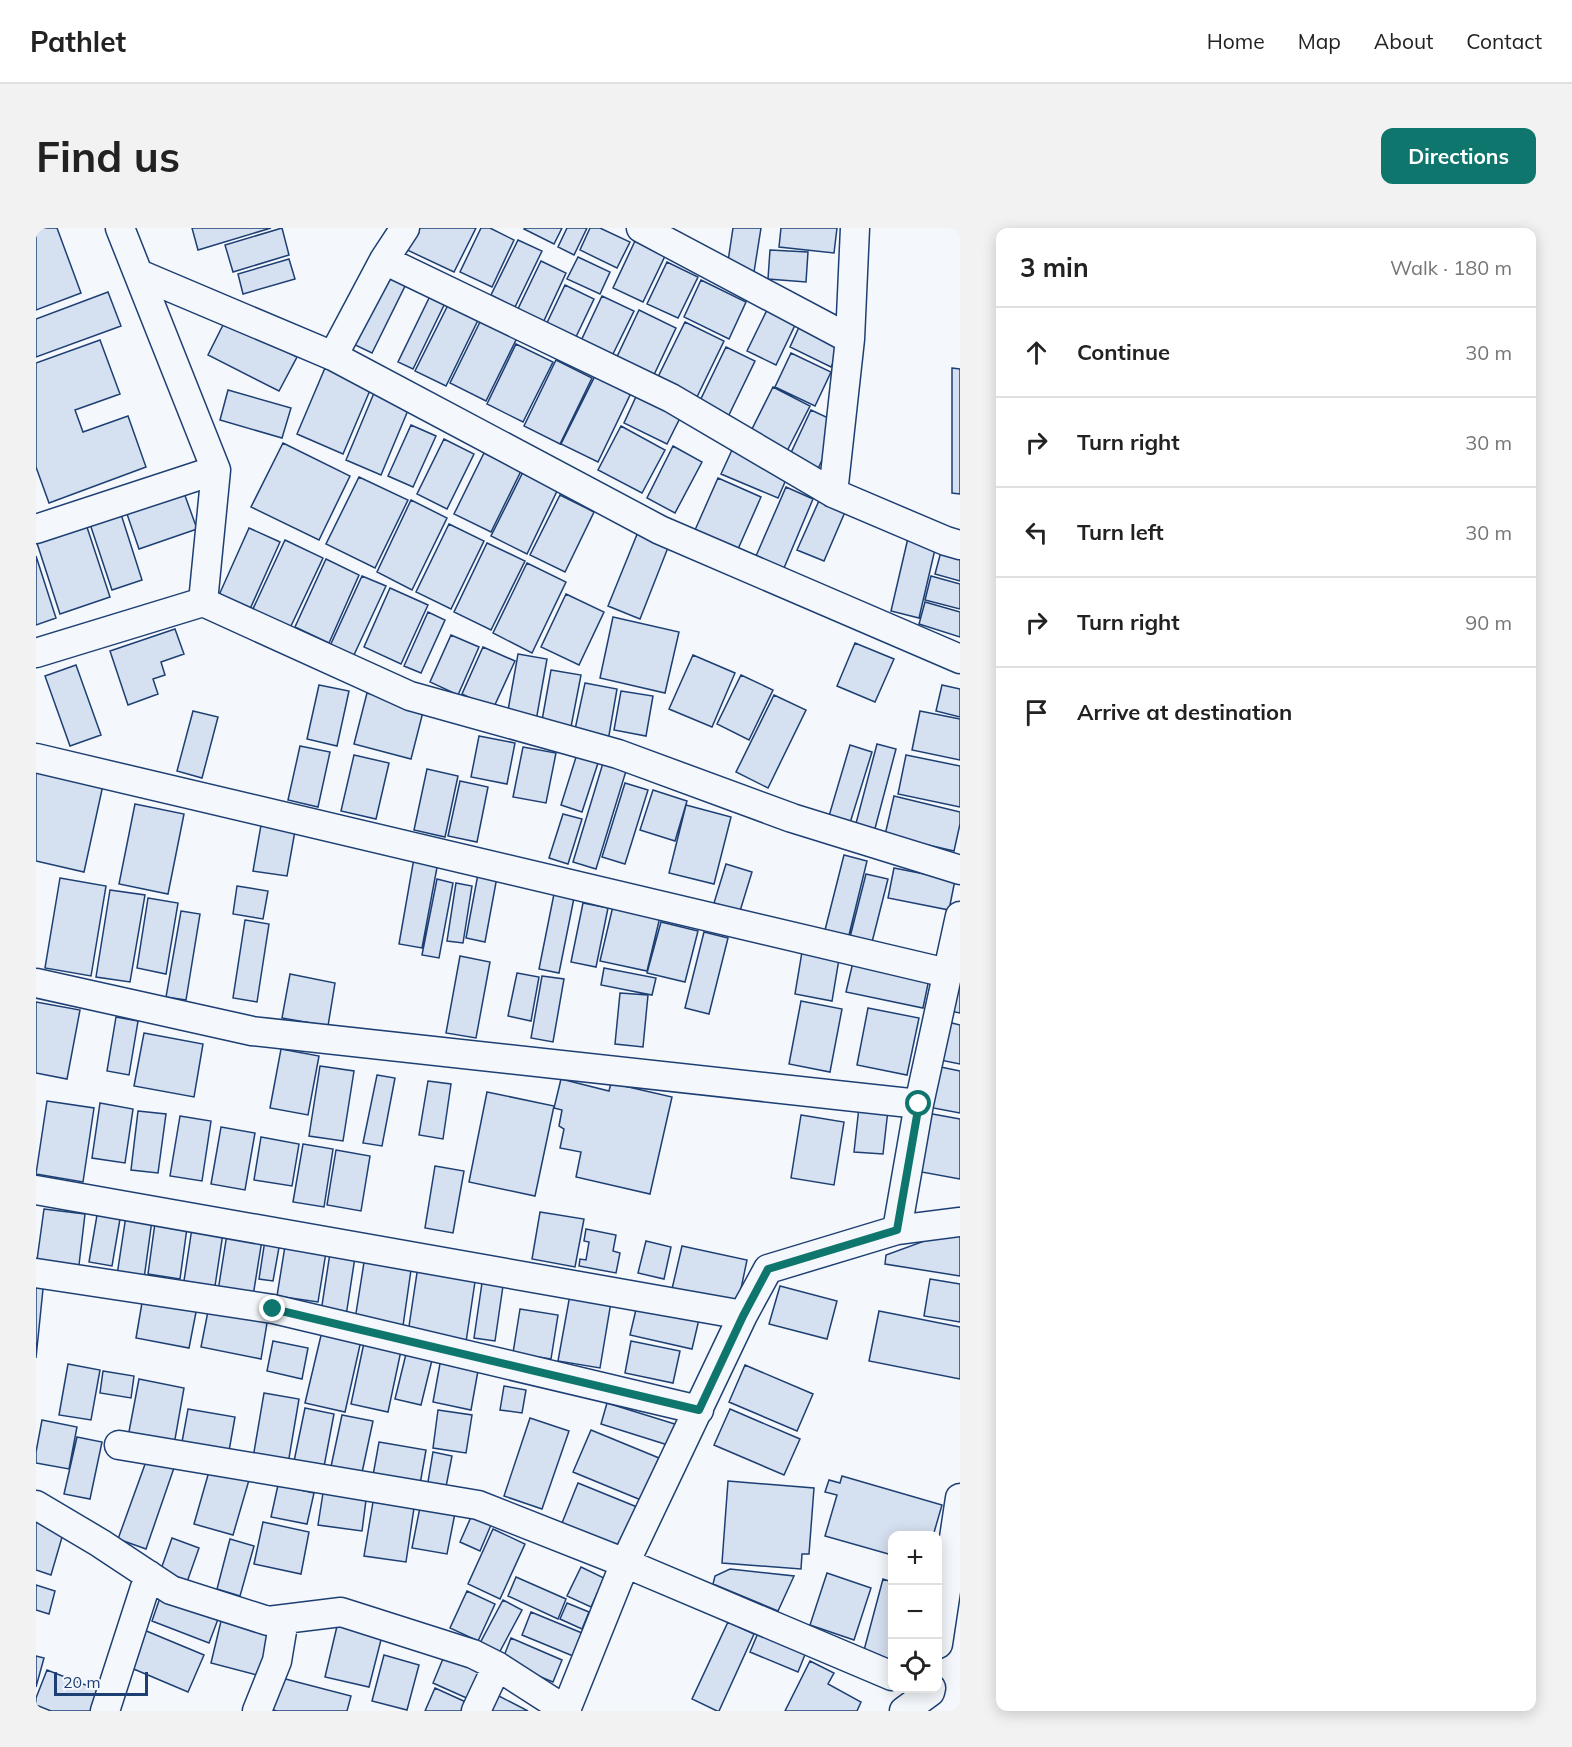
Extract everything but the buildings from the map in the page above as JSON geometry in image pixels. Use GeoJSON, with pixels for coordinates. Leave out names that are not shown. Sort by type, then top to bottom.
{"type":"FeatureCollection","features":[{"type":"Feature","properties":{"kind":"street"},"geometry":{"type":"LineString","coordinates":[[120,228],[216,470],[202,602]]}},
{"type":"Feature","properties":{"kind":"street"},"geometry":{"type":"LineString","coordinates":[[333,356],[384,260],[405,228]]}},
{"type":"Feature","properties":{"kind":"street"},"geometry":{"type":"LineString","coordinates":[[641,228],[850,339]]}},
{"type":"Feature","properties":{"kind":"street"},"geometry":{"type":"LineString","coordinates":[[833,493],[850,339],[855,228]]}},
{"type":"Feature","properties":{"kind":"street"},"geometry":{"type":"LineString","coordinates":[[384,260],[671,398],[833,493],[960,545]]}},
{"type":"Feature","properties":{"kind":"street"},"geometry":{"type":"LineString","coordinates":[[139,273],[333,356],[660,530],[960,659]]}},
{"type":"Feature","properties":{"kind":"street"},"geometry":{"type":"LineString","coordinates":[[36,529],[216,470]]}},
{"type":"Feature","properties":{"kind":"street"},"geometry":{"type":"LineString","coordinates":[[36,653],[202,602],[410,696],[618,754],[792,818],[960,870]]}},
{"type":"Feature","properties":{"kind":"street"},"geometry":{"type":"LineString","coordinates":[[36,758],[947,973]]}},
{"type":"Feature","properties":{"kind":"street"},"geometry":{"type":"LineString","coordinates":[[897,1230],[919,1104],[960,916]]}},
{"type":"Feature","properties":{"kind":"street"},"geometry":{"type":"LineString","coordinates":[[36,983],[252,1031],[919,1104]]}},
{"type":"Feature","properties":{"kind":"street"},"geometry":{"type":"LineString","coordinates":[[36,1190],[743,1316]]}},
{"type":"Feature","properties":{"kind":"street"},"geometry":{"type":"LineString","coordinates":[[36,1505],[171,1590],[268,1621],[341,1612],[473,1654],[566,1710],[625,1563],[743,1316],[768,1269],[897,1230],[960,1222]]}},
{"type":"Feature","properties":{"kind":"street"},"geometry":{"type":"LineString","coordinates":[[36,1273],[273,1309],[699,1410]]}},
{"type":"Feature","properties":{"kind":"street"},"geometry":{"type":"LineString","coordinates":[[119,1445],[478,1505],[625,1563],[888,1674]]}},
{"type":"Feature","properties":{"kind":"street"},"geometry":{"type":"LineString","coordinates":[[939,1639],[960,1498]]}},
{"type":"Feature","properties":{"kind":"street"},"geometry":{"type":"LineString","coordinates":[[105,1711],[149,1575]]}},
{"type":"Feature","properties":{"kind":"street"},"geometry":{"type":"LineString","coordinates":[[257,1711],[277,1661],[284,1619]]}},
{"type":"Feature","properties":{"kind":"street"},"geometry":{"type":"LineString","coordinates":[[476,1711],[496,1666]]}},
{"type":"Feature","properties":{"kind":"street"},"geometry":{"type":"LineString","coordinates":[[904,1711],[924,1693]]}},
{"type":"Feature","properties":{"kind":"route"},"geometry":{"type":"LineString","coordinates":[[273,1309],[699,1410],[768,1269],[897,1230],[919,1104]]}}]}
